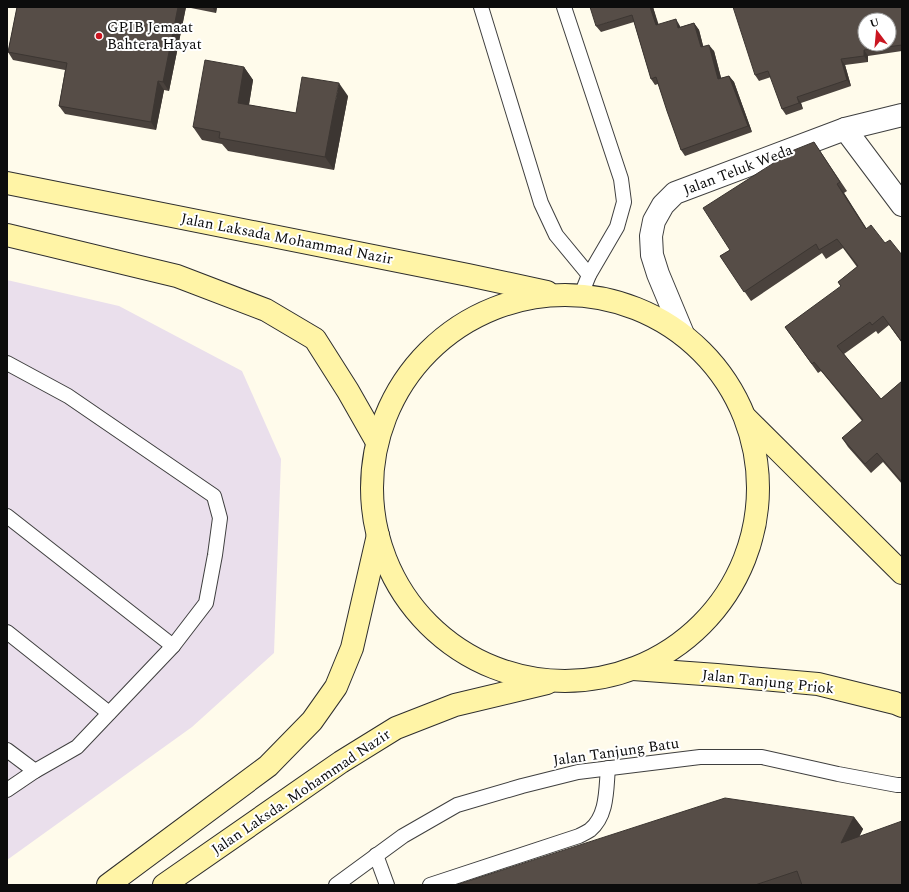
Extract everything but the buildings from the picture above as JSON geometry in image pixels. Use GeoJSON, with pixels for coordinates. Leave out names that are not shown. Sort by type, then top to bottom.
{"type":"FeatureCollection","features":[{"type":"Feature","properties":{"kind":"main road","name":"Jalan Laksada Mohammad Nazir"},"geometry":{"type":"LineString","coordinates":[[7,183],[551,292],[574,295]]}},
{"type":"Feature","properties":{"kind":"main road"},"geometry":{"type":"LineString","coordinates":[[7,235],[177,276],[266,310],[315,339],[348,391],[377,442]]}},
{"type":"Feature","properties":{"kind":"main road"},"geometry":{"type":"LineString","coordinates":[[574,295],[617,302],[652,314],[683,334],[709,358],[731,386],[746,418],[757,455],[759,493],[754,531],[742,567],[722,600],[696,629],[666,652],[631,669],[596,678],[560,680],[524,676],[490,665],[458,648],[430,626],[407,599],[389,568],[378,534],[372,504],[372,473],[377,442],[389,408],[408,376],[432,348],[461,325],[494,309],[530,298],[574,295]]}},
{"type":"Feature","properties":{"kind":"main road"},"geometry":{"type":"LineString","coordinates":[[746,418],[902,573]]}},
{"type":"Feature","properties":{"kind":"main road"},"geometry":{"type":"LineString","coordinates":[[108,885],[268,766],[312,721],[336,687],[352,648],[378,534]]}},
{"type":"Feature","properties":{"kind":"main road","name":"Jalan Tanjung Priok"},"geometry":{"type":"LineString","coordinates":[[631,669],[818,684],[902,706]]}},
{"type":"Feature","properties":{"kind":"main road","name":"Jalan Laksda. Mohammad Nazir"},"geometry":{"type":"LineString","coordinates":[[164,885],[341,762],[396,728],[455,705],[560,680]]}},
{"type":"Feature","properties":{"kind":"street","name":"Jalan Teluk Weda"},"geometry":{"type":"LineString","coordinates":[[683,334],[658,274],[652,255],[651,236],[654,221],[663,205],[675,194],[845,129],[902,115]]}},
{"type":"Feature","properties":{"kind":"street"},"geometry":{"type":"LineString","coordinates":[[845,129],[902,205]]}},
{"type":"Feature","properties":{"kind":"lane"},"geometry":{"type":"LineString","coordinates":[[481,7],[541,203],[556,235],[588,275]]}},
{"type":"Feature","properties":{"kind":"lane"},"geometry":{"type":"LineString","coordinates":[[564,7],[621,179],[624,202],[617,227],[574,295]]}},
{"type":"Feature","properties":{"kind":"lane"},"geometry":{"type":"LineString","coordinates":[[7,363],[68,396],[214,496],[220,518],[206,603],[173,646],[77,746],[7,790]]}},
{"type":"Feature","properties":{"kind":"lane"},"geometry":{"type":"LineString","coordinates":[[7,516],[173,646]]}},
{"type":"Feature","properties":{"kind":"lane"},"geometry":{"type":"LineString","coordinates":[[7,632],[109,713]]}},
{"type":"Feature","properties":{"kind":"lane"},"geometry":{"type":"LineString","coordinates":[[7,750],[35,771]]}},
{"type":"Feature","properties":{"kind":"lane","name":"Jalan Tanjung Batu"},"geometry":{"type":"LineString","coordinates":[[336,885],[403,836],[457,805],[522,786],[578,772],[700,757],[762,757],[838,774],[902,785]]}},
{"type":"Feature","properties":{"kind":"lane"},"geometry":{"type":"LineString","coordinates":[[430,885],[579,836],[590,830],[598,820],[604,805],[608,768]]}},
{"type":"Feature","properties":{"kind":"lane"},"geometry":{"type":"LineString","coordinates":[[376,856],[387,885]]}},
{"type":"Feature","properties":{"kind":"shaded area"},"geometry":{"type":"Polygon","coordinates":[[[7,280],[119,306],[242,371],[281,459],[274,653],[192,727],[7,860],[7,280]]]}},
{"type":"Feature","properties":{"kind":"place","name":"GPIB Jemaat Bahtera Hayat"},"geometry":{"type":"Point","coordinates":[99,36]}}]}
